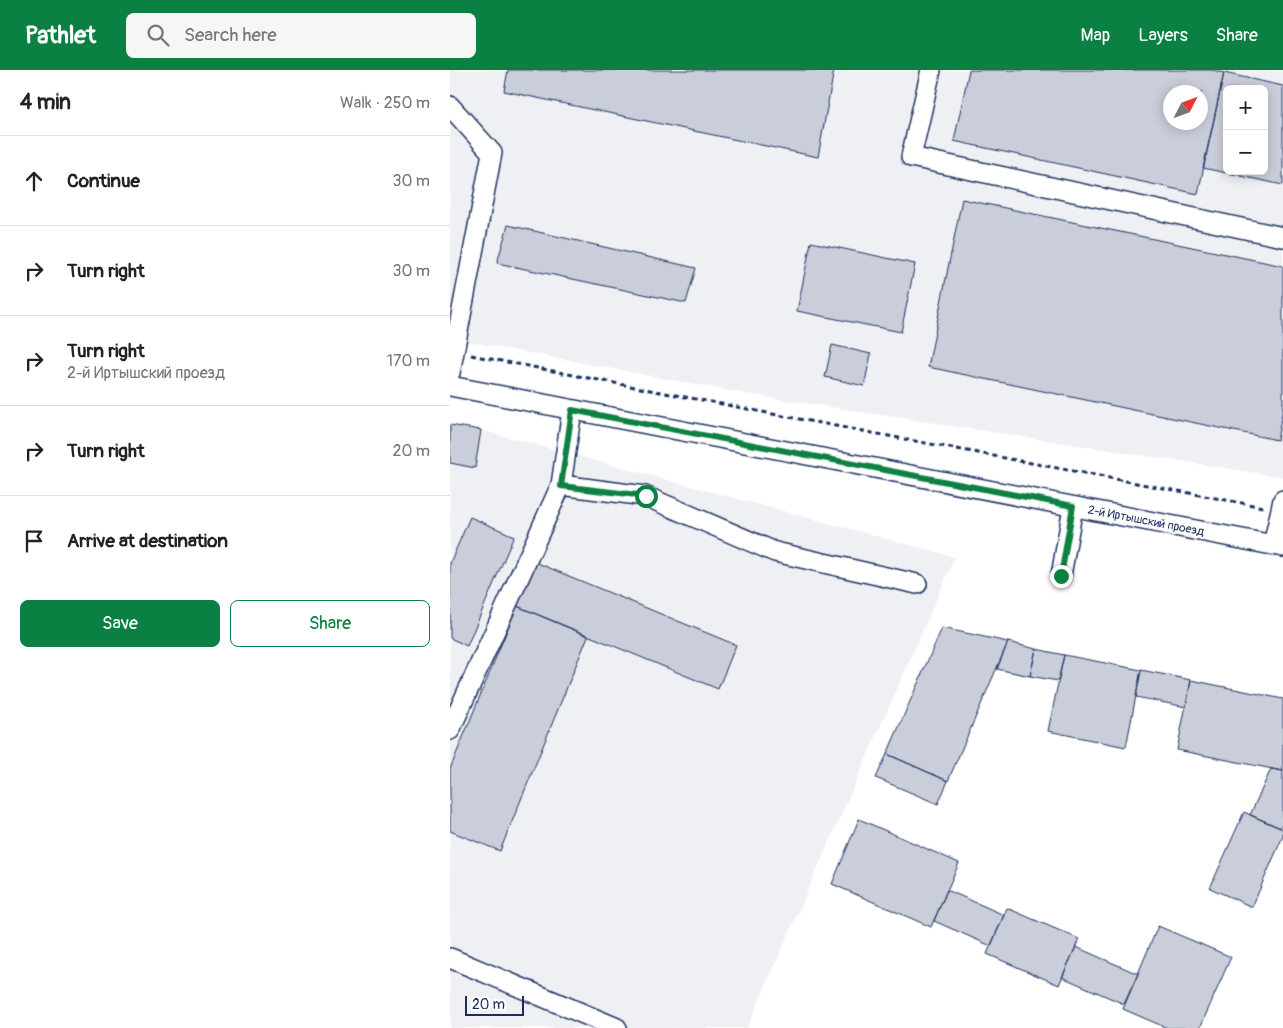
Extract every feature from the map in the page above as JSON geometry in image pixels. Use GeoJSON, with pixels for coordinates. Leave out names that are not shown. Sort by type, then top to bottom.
{"type":"FeatureCollection","features":[{"type":"Feature","properties":{"kind":"street"},"geometry":{"type":"LineString","coordinates":[[931,70],[911,158],[1283,237]]}},
{"type":"Feature","properties":{"kind":"street"},"geometry":{"type":"LineString","coordinates":[[450,106],[492,153],[450,373]]}},
{"type":"Feature","properties":{"kind":"street","name":"2-й Иртышский проезд"},"geometry":{"type":"LineString","coordinates":[[450,386],[1278,546]]}},
{"type":"Feature","properties":{"kind":"street"},"geometry":{"type":"LineString","coordinates":[[450,730],[561,486],[572,410]]}},
{"type":"Feature","properties":{"kind":"street"},"geometry":{"type":"LineString","coordinates":[[561,486],[646,496],[775,552],[917,584]]}},
{"type":"Feature","properties":{"kind":"street"},"geometry":{"type":"LineString","coordinates":[[1277,504],[1278,546]]}},
{"type":"Feature","properties":{"kind":"street"},"geometry":{"type":"LineString","coordinates":[[1061,576],[1073,506]]}},
{"type":"Feature","properties":{"kind":"street"},"geometry":{"type":"LineString","coordinates":[[450,958],[617,1028]]}},
{"type":"Feature","properties":{"kind":"path"},"geometry":{"type":"LineString","coordinates":[[454,352],[812,422],[1277,504]]}},
{"type":"Feature","properties":{"kind":"shaded area"},"geometry":{"type":"Polygon","coordinates":[[[450,70],[1283,70],[1283,477],[747,394],[450,338],[450,70]]]}},
{"type":"Feature","properties":{"kind":"shaded area"},"geometry":{"type":"Polygon","coordinates":[[[450,425],[481,430],[955,557],[747,1028],[450,1028],[450,425]]]}},
{"type":"Feature","properties":{"kind":"building"},"geometry":{"type":"Polygon","coordinates":[[[508,70],[834,70],[818,157],[504,91],[508,70]]]}},
{"type":"Feature","properties":{"kind":"building"},"geometry":{"type":"Polygon","coordinates":[[[969,70],[1212,70],[1224,73],[1198,194],[954,141],[969,70]]]}},
{"type":"Feature","properties":{"kind":"building"},"geometry":{"type":"Polygon","coordinates":[[[1224,73],[1283,86],[1283,185],[1236,175],[1268,175],[1268,85],[1223,85],[1223,172],[1203,168],[1224,73]]]}},
{"type":"Feature","properties":{"kind":"building"},"geometry":{"type":"Polygon","coordinates":[[[962,199],[1283,266],[1283,408],[1277,440],[928,367],[962,199]]]}},
{"type":"Feature","properties":{"kind":"building"},"geometry":{"type":"Polygon","coordinates":[[[508,225],[696,268],[686,303],[497,263],[508,225]]]}},
{"type":"Feature","properties":{"kind":"building"},"geometry":{"type":"Polygon","coordinates":[[[811,242],[915,264],[901,332],[797,311],[811,242]]]}},
{"type":"Feature","properties":{"kind":"building"},"geometry":{"type":"Polygon","coordinates":[[[832,345],[871,354],[864,386],[825,377],[832,345]]]}},
{"type":"Feature","properties":{"kind":"building"},"geometry":{"type":"Polygon","coordinates":[[[450,425],[481,430],[475,468],[450,463],[450,425]]]}},
{"type":"Feature","properties":{"kind":"building"},"geometry":{"type":"Polygon","coordinates":[[[470,517],[514,536],[467,646],[450,638],[450,563],[470,517]]]}},
{"type":"Feature","properties":{"kind":"building"},"geometry":{"type":"Polygon","coordinates":[[[535,562],[736,645],[718,689],[517,606],[535,562]]]}},
{"type":"Feature","properties":{"kind":"building"},"geometry":{"type":"Polygon","coordinates":[[[517,606],[588,636],[500,851],[450,831],[450,769],[517,606]]]}},
{"type":"Feature","properties":{"kind":"building"},"geometry":{"type":"Polygon","coordinates":[[[942,628],[1008,642],[948,781],[887,754],[942,628]]]}},
{"type":"Feature","properties":{"kind":"building"},"geometry":{"type":"Polygon","coordinates":[[[1008,642],[1036,649],[1030,676],[997,669],[1008,642]]]}},
{"type":"Feature","properties":{"kind":"building"},"geometry":{"type":"Polygon","coordinates":[[[1036,649],[1064,655],[1058,681],[1030,676],[1036,649]]]}},
{"type":"Feature","properties":{"kind":"building"},"geometry":{"type":"Polygon","coordinates":[[[1064,655],[1141,670],[1126,747],[1048,731],[1064,655]]]}},
{"type":"Feature","properties":{"kind":"building"},"geometry":{"type":"Polygon","coordinates":[[[1141,670],[1191,680],[1186,707],[1136,697],[1141,670]]]}},
{"type":"Feature","properties":{"kind":"building"},"geometry":{"type":"Polygon","coordinates":[[[1191,680],[1283,699],[1283,771],[1177,750],[1191,680]]]}},
{"type":"Feature","properties":{"kind":"building"},"geometry":{"type":"Polygon","coordinates":[[[887,754],[948,781],[938,804],[876,778],[887,754]]]}},
{"type":"Feature","properties":{"kind":"building"},"geometry":{"type":"Polygon","coordinates":[[[1271,769],[1283,771],[1283,822],[1280,828],[1250,815],[1271,769]]]}},
{"type":"Feature","properties":{"kind":"building"},"geometry":{"type":"Polygon","coordinates":[[[1244,812],[1283,829],[1283,836],[1252,907],[1210,888],[1244,812]]]}},
{"type":"Feature","properties":{"kind":"building"},"geometry":{"type":"Polygon","coordinates":[[[859,819],[959,863],[931,927],[832,884],[859,819]]]}},
{"type":"Feature","properties":{"kind":"building"},"geometry":{"type":"Polygon","coordinates":[[[947,890],[1004,915],[991,946],[934,921],[947,890]]]}},
{"type":"Feature","properties":{"kind":"building"},"geometry":{"type":"Polygon","coordinates":[[[1007,908],[1079,939],[1059,985],[987,954],[1007,908]]]}},
{"type":"Feature","properties":{"kind":"building"},"geometry":{"type":"Polygon","coordinates":[[[1158,926],[1231,957],[1200,1028],[1167,1028],[1123,1009],[1158,926]]]}},
{"type":"Feature","properties":{"kind":"building"},"geometry":{"type":"Polygon","coordinates":[[[1076,947],[1138,974],[1124,1004],[1062,977],[1076,947]]]}},
{"type":"Feature","properties":{"kind":"route"},"geometry":{"type":"LineString","coordinates":[[646,496],[561,486],[572,410],[1073,506],[1061,576]]}}]}
